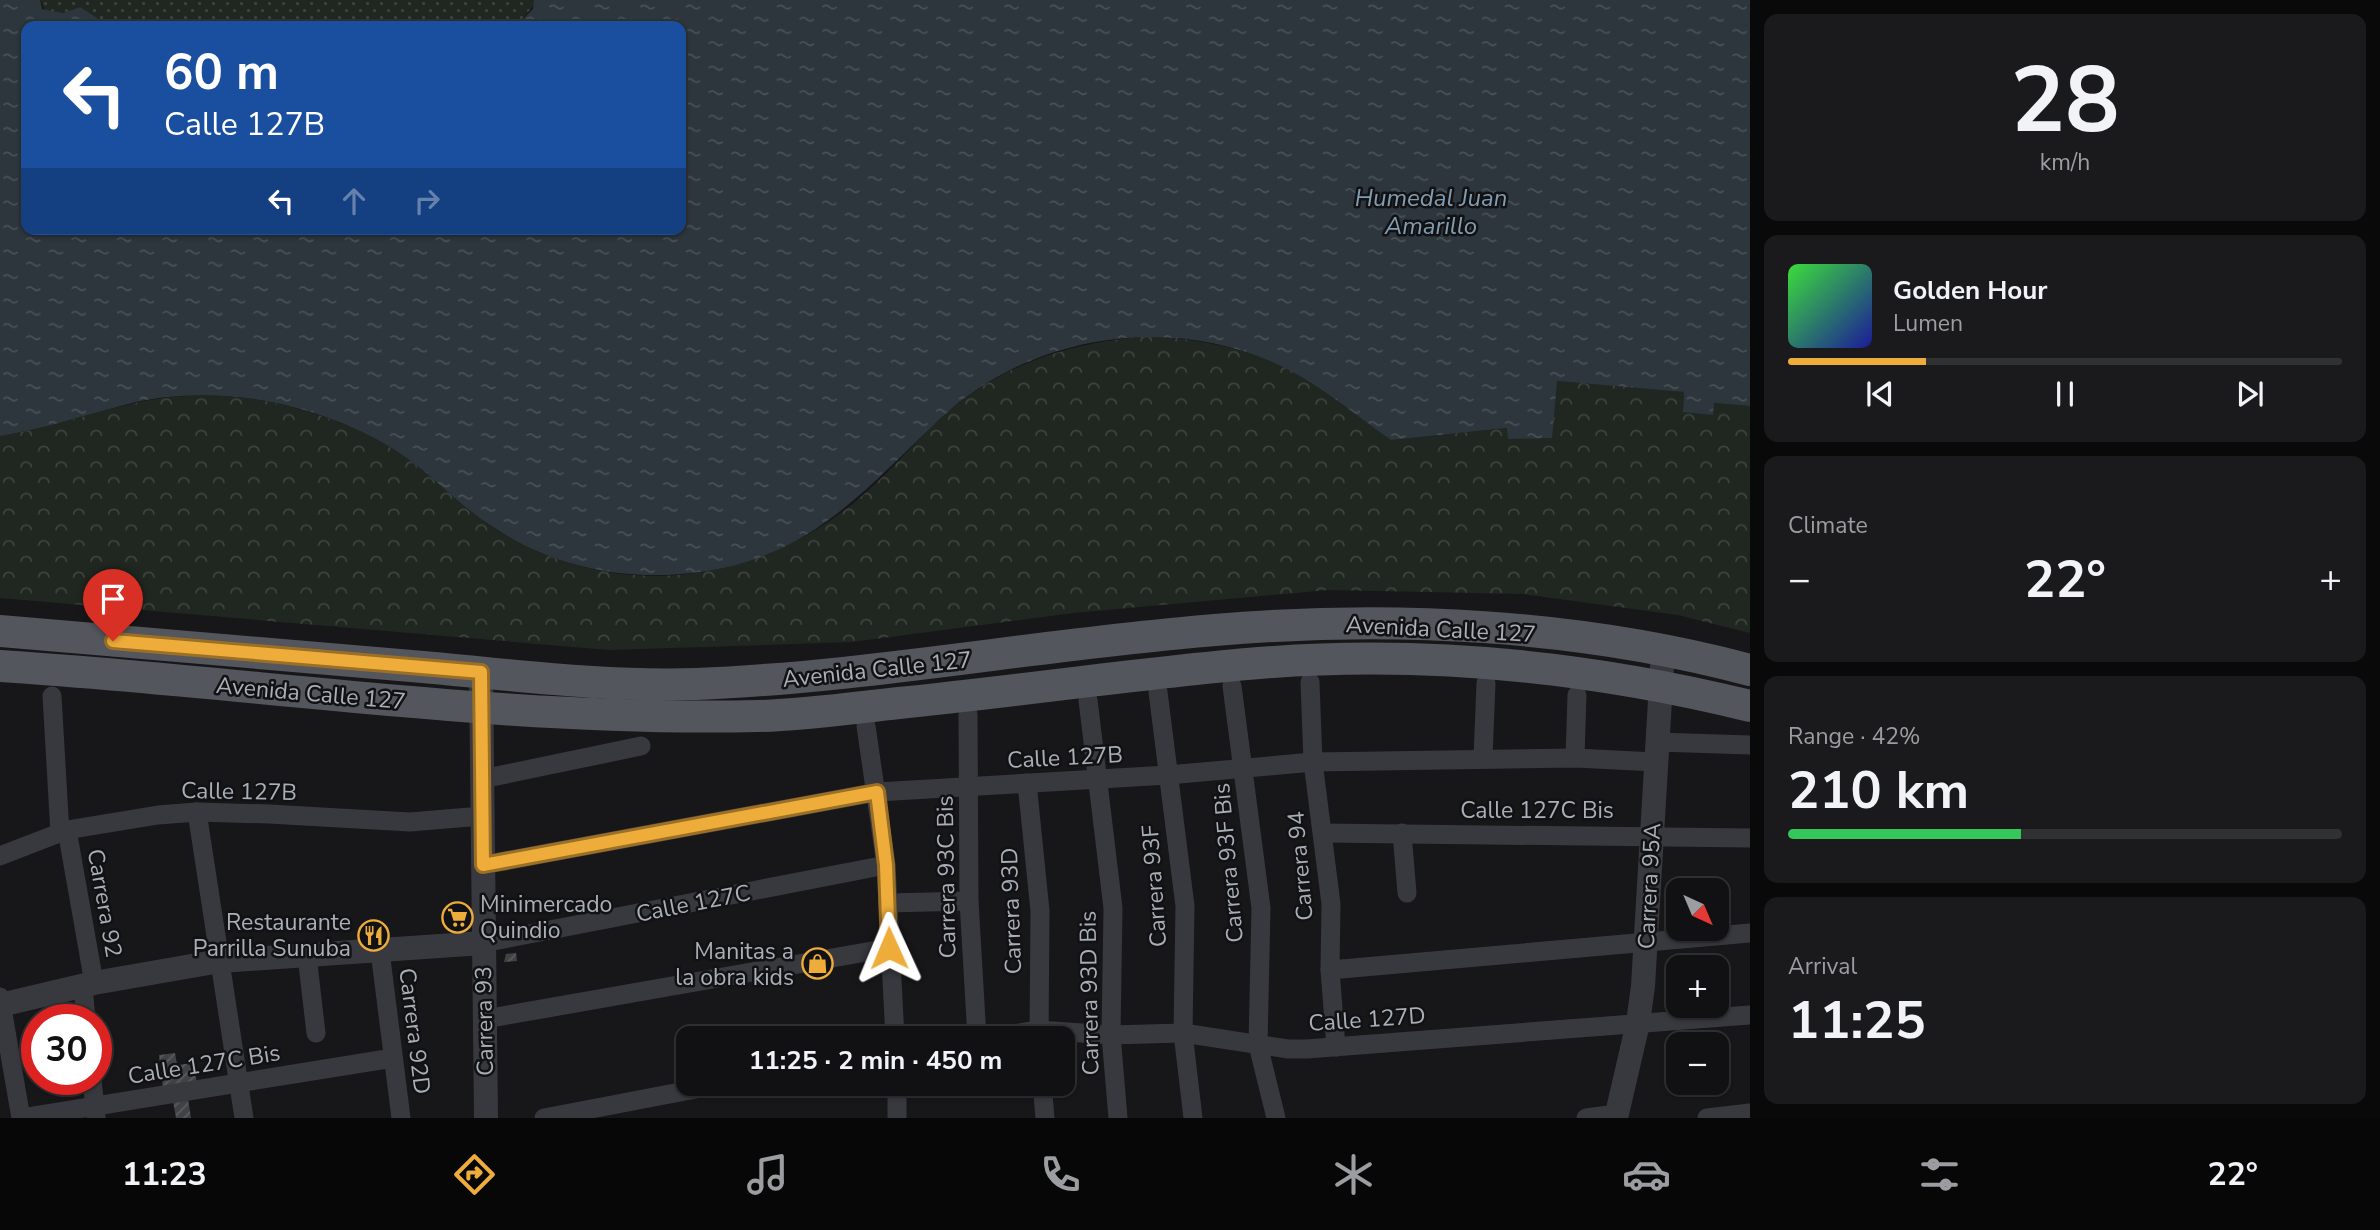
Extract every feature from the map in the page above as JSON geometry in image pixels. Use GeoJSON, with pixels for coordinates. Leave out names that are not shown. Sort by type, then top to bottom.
{"type":"FeatureCollection","features":[{"type":"Feature","properties":{"kind":"main road","name":"Avenida Calle 127"},"geometry":{"type":"LineString","coordinates":[[0,631],[632,685],[755,681],[882,670],[1213,630],[1303,625],[1478,627],[1664,650],[1750,670]]}},
{"type":"Feature","properties":{"kind":"main road","name":"Avenida Calle 127"},"geometry":{"type":"LineString","coordinates":[[0,666],[481,708],[623,717],[763,716],[1262,663],[1359,659],[1487,664],[1660,687],[1750,706]]}},
{"type":"Feature","properties":{"kind":"street","name":"Carrera 95A"},"geometry":{"type":"LineString","coordinates":[[1616,1116],[1638,1023],[1646,941],[1664,650]]}},
{"type":"Feature","properties":{"kind":"street","name":"Carrera 93"},"geometry":{"type":"LineString","coordinates":[[481,672],[486,1118]]}},
{"type":"Feature","properties":{"kind":"street","name":"Carrera 94"},"geometry":{"type":"LineString","coordinates":[[1310,681],[1313,762],[1331,904],[1330,971],[1336,1047]]}},
{"type":"Feature","properties":{"kind":"street"},"geometry":{"type":"LineString","coordinates":[[1483,758],[1486,683]]}},
{"type":"Feature","properties":{"kind":"street","name":"Carrera 93F Bis"},"geometry":{"type":"LineString","coordinates":[[1232,686],[1261,908],[1258,1045],[1276,1118]]}},
{"type":"Feature","properties":{"kind":"street","name":"Carrera 93F"},"geometry":{"type":"LineString","coordinates":[[1158,692],[1185,906],[1183,1033],[1193,1118]]}},
{"type":"Feature","properties":{"kind":"street"},"geometry":{"type":"LineString","coordinates":[[1575,758],[1577,695]]}},
{"type":"Feature","properties":{"kind":"street","name":"Carrera 92"},"geometry":{"type":"LineString","coordinates":[[52,696],[63,832],[88,985],[87,1004]]}},
{"type":"Feature","properties":{"kind":"street","name":"Carrera 93D Bis"},"geometry":{"type":"LineString","coordinates":[[1088,700],[1113,908],[1111,1035],[1118,1118]]}},
{"type":"Feature","properties":{"kind":"street","name":"Carrera 93C Bis"},"geometry":{"type":"LineString","coordinates":[[968,714],[969,901],[976,1026]]}},
{"type":"Feature","properties":{"kind":"street"},"geometry":{"type":"LineString","coordinates":[[866,726],[886,865],[894,1026]]}},
{"type":"Feature","properties":{"kind":"street","name":"Calle 127B"},"geometry":{"type":"LineString","coordinates":[[483,865],[877,792],[1097,780],[1313,762],[1575,758],[1750,745]]}},
{"type":"Feature","properties":{"kind":"street"},"geometry":{"type":"LineString","coordinates":[[482,779],[641,746]]}},
{"type":"Feature","properties":{"kind":"street","name":"Carrera 93D"},"geometry":{"type":"LineString","coordinates":[[1027,783],[1040,911],[1038,1026]]}},
{"type":"Feature","properties":{"kind":"street","name":"Calle 127B"},"geometry":{"type":"LineString","coordinates":[[0,856],[63,832],[197,812],[410,822],[482,816]]}},
{"type":"Feature","properties":{"kind":"street"},"geometry":{"type":"LineString","coordinates":[[197,812],[244,1118]]}},
{"type":"Feature","properties":{"kind":"street","name":"Calle 127C Bis"},"geometry":{"type":"LineString","coordinates":[[1323,833],[1750,838]]}},
{"type":"Feature","properties":{"kind":"street"},"geometry":{"type":"LineString","coordinates":[[1402,833],[1407,892]]}},
{"type":"Feature","properties":{"kind":"street","name":"Calle 127C"},"geometry":{"type":"LineString","coordinates":[[0,1002],[220,961],[483,943],[886,865]]}},
{"type":"Feature","properties":{"kind":"street"},"geometry":{"type":"LineString","coordinates":[[888,903],[969,901]]}},
{"type":"Feature","properties":{"kind":"street"},"geometry":{"type":"LineString","coordinates":[[1330,971],[1750,933]]}},
{"type":"Feature","properties":{"kind":"street"},"geometry":{"type":"LineString","coordinates":[[485,1019],[889,948]]}},
{"type":"Feature","properties":{"kind":"street","name":"Carrera 92D"},"geometry":{"type":"LineString","coordinates":[[380,951],[401,1118]]}},
{"type":"Feature","properties":{"kind":"street"},"geometry":{"type":"LineString","coordinates":[[307,956],[316,1033]]}},
{"type":"Feature","properties":{"kind":"street"},"geometry":{"type":"LineString","coordinates":[[0,1002],[22,1118]]}},
{"type":"Feature","properties":{"kind":"street","name":"Calle 127D"},"geometry":{"type":"LineString","coordinates":[[1075,1035],[1183,1033],[1245,1040],[1258,1045],[1287,1049],[1750,1015]]}},
{"type":"Feature","properties":{"kind":"street","name":"Calle 127C Bis"},"geometry":{"type":"LineString","coordinates":[[22,1118],[95,1112],[239,1083],[393,1058]]}},
{"type":"Feature","properties":{"kind":"street"},"geometry":{"type":"LineString","coordinates":[[544,1118],[676,1093]]}},
{"type":"Feature","properties":{"kind":"street"},"geometry":{"type":"LineString","coordinates":[[897,1096],[897,1118]]}},
{"type":"Feature","properties":{"kind":"street"},"geometry":{"type":"LineString","coordinates":[[1043,1096],[1045,1118]]}},
{"type":"Feature","properties":{"kind":"street"},"geometry":{"type":"LineString","coordinates":[[1707,1118],[1750,1113]]}},
{"type":"Feature","properties":{"kind":"street"},"geometry":{"type":"LineString","coordinates":[[1586,1118],[1616,1116]]}},
{"type":"Feature","properties":{"kind":"green space"},"geometry":{"type":"Polygon","coordinates":[[[40,0],[534,0],[535,4],[520,21],[102,21],[80,7],[63,13],[45,10],[40,0]]]}},
{"type":"Feature","properties":{"kind":"green space"},"geometry":{"type":"Polygon","coordinates":[[[1156,336],[1244,351],[1277,364],[1318,388],[1391,440],[1508,428],[1508,439],[1557,381],[1684,392],[1683,411],[1713,403],[1750,406],[1750,633],[1678,615],[1523,594],[1328,590],[1073,613],[852,642],[609,650],[0,598],[0,436],[131,404],[169,397],[227,396],[265,401],[313,413],[356,429],[383,443],[421,469],[492,527],[537,551],[561,560],[611,572],[663,576],[736,564],[759,557],[803,537],[862,496],[933,425],[959,403],[1004,374],[1052,354],[1077,347],[1156,336]]]}},
{"type":"Feature","properties":{"kind":"water","name":"Humedal Juan Amarillo"},"geometry":{"type":"Polygon","coordinates":[[[0,0],[40,0],[42,9],[63,13],[80,7],[102,21],[21,21],[21,235],[686,235],[686,21],[521,21],[533,9],[534,0],[1750,0],[1750,406],[1714,403],[1713,415],[1683,412],[1684,392],[1557,381],[1552,438],[1508,439],[1507,428],[1391,440],[1328,394],[1289,370],[1246,352],[1201,341],[1155,337],[1108,340],[1063,349],[1019,366],[979,388],[942,417],[862,493],[806,535],[739,564],[673,575],[592,569],[541,553],[482,520],[400,453],[334,420],[281,404],[224,396],[165,397],[0,436],[0,0]]]}},
{"type":"Feature","properties":{"kind":"building","name":"Minimercado Quindio"},"geometry":{"type":"Polygon","coordinates":[[[472,910],[473,922],[443,925],[442,913],[472,910]]]}},
{"type":"Feature","properties":{"kind":"building","name":"Restaurante Parrilla Sunuba"},"geometry":{"type":"Polygon","coordinates":[[[369,926],[379,926],[380,944],[369,944],[369,926]]]}},
{"type":"Feature","properties":{"kind":"building"},"geometry":{"type":"Polygon","coordinates":[[[516,953],[517,961],[504,962],[506,954],[516,953]]]}},
{"type":"Feature","properties":{"kind":"building"},"geometry":{"type":"Polygon","coordinates":[[[175,1053],[177,1065],[194,1063],[197,1085],[163,1089],[159,1055],[175,1053]]]}},
{"type":"Feature","properties":{"kind":"building"},"geometry":{"type":"Polygon","coordinates":[[[188,1099],[191,1118],[176,1118],[173,1101],[188,1099]]]}},
{"type":"Feature","properties":{"kind":"place","name":"Minimercado Quindio"},"geometry":{"type":"Point","coordinates":[457,917]}},
{"type":"Feature","properties":{"kind":"place","name":"Restaurante Parrilla Sunuba"},"geometry":{"type":"Point","coordinates":[374,935]}},
{"type":"Feature","properties":{"kind":"place","name":"Manitas a la obra kids"},"geometry":{"type":"Point","coordinates":[817,964]}},
{"type":"Feature","properties":{"kind":"route"},"geometry":{"type":"LineString","coordinates":[[113,641],[481,672],[483,865],[877,792],[886,865],[889,948]]}}]}
